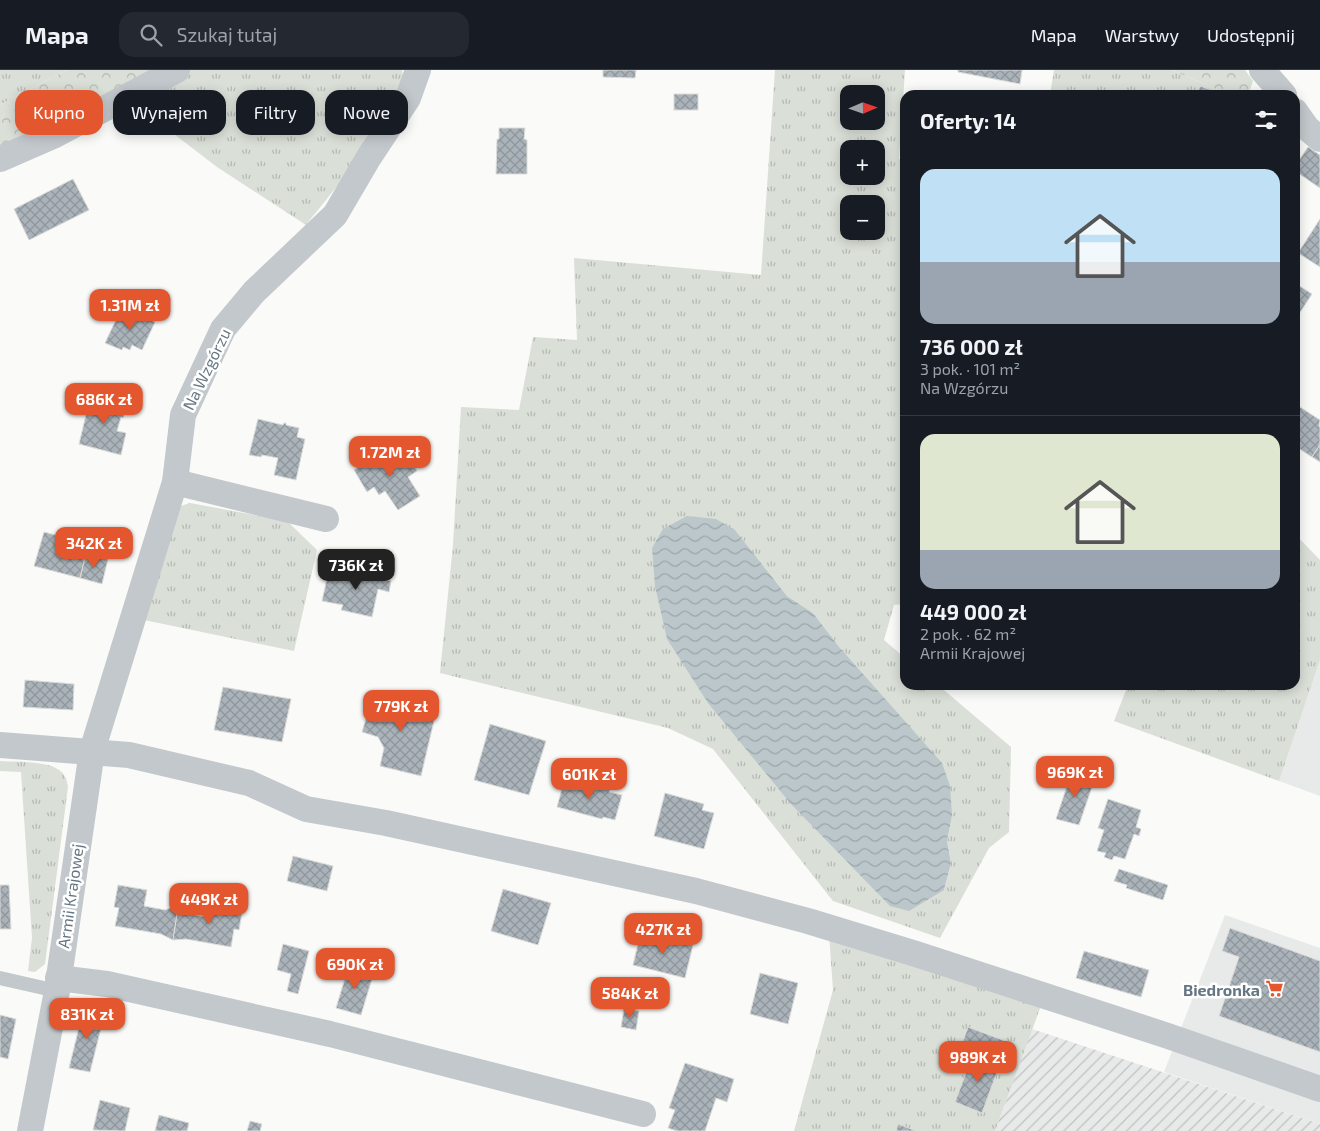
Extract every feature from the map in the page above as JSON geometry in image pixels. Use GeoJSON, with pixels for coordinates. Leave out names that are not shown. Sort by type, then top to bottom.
{"type":"FeatureCollection","features":[{"type":"Feature","properties":{"kind":"street"},"geometry":{"type":"LineString","coordinates":[[0,159],[56,134],[177,70]]}},
{"type":"Feature","properties":{"kind":"street","name":"Na Wzgórzu"},"geometry":{"type":"LineString","coordinates":[[92,751],[175,482],[183,415],[223,330],[254,292],[335,215],[408,98],[418,70]]}},
{"type":"Feature","properties":{"kind":"street"},"geometry":{"type":"LineString","coordinates":[[1262,70],[1280,90]]}},
{"type":"Feature","properties":{"kind":"street"},"geometry":{"type":"LineString","coordinates":[[175,482],[326,519]]}},
{"type":"Feature","properties":{"kind":"street"},"geometry":{"type":"LineString","coordinates":[[0,745],[129,755],[249,784],[306,808],[696,892],[808,921],[1168,1036],[1320,1088]]}},
{"type":"Feature","properties":{"kind":"street","name":"Armii Krajowej"},"geometry":{"type":"LineString","coordinates":[[30,1131],[57,984],[92,751]]}},
{"type":"Feature","properties":{"kind":"street"},"geometry":{"type":"LineString","coordinates":[[57,984],[108,984],[330,1034],[643,1114]]}},
{"type":"Feature","properties":{"kind":"lane"},"geometry":{"type":"LineString","coordinates":[[0,978],[57,984]]}},
{"type":"Feature","properties":{"kind":"shaded area"},"geometry":{"type":"Polygon","coordinates":[[[1320,660],[1320,796],[1279,781],[1320,660]]]}},
{"type":"Feature","properties":{"kind":"shaded area"},"geometry":{"type":"Polygon","coordinates":[[[1225,915],[1320,948],[1320,1124],[1164,1072],[1225,915]]]}},
{"type":"Feature","properties":{"kind":"shaded area"},"geometry":{"type":"Polygon","coordinates":[[[1032,1029],[1320,1124],[1320,1131],[995,1131],[1032,1029]]]}},
{"type":"Feature","properties":{"kind":"green space"},"geometry":{"type":"Polygon","coordinates":[[[0,70],[67,70],[29,90],[15,90],[15,97],[0,105],[0,70]]]}},
{"type":"Feature","properties":{"kind":"green space"},"geometry":{"type":"Polygon","coordinates":[[[67,70],[151,70],[116,90],[113,90],[113,92],[103,98],[103,90],[29,90],[67,70]]]}},
{"type":"Feature","properties":{"kind":"green space"},"geometry":{"type":"Polygon","coordinates":[[[189,70],[402,70],[398,90],[325,90],[325,135],[374,135],[306,225],[217,167],[175,135],[226,135],[226,90],[155,90],[189,70]]]}},
{"type":"Feature","properties":{"kind":"green space"},"geometry":{"type":"Polygon","coordinates":[[[775,70],[905,70],[904,90],[900,90],[899,159],[900,604],[894,605],[884,640],[900,654],[900,690],[944,690],[1011,747],[1009,832],[989,848],[940,938],[833,901],[713,749],[668,728],[440,673],[453,545],[461,407],[519,410],[533,337],[577,340],[574,258],[761,275],[775,70]],[[735,530],[944,890],[951,863],[947,841],[952,816],[840,648],[813,613],[787,596],[735,530]]]}},
{"type":"Feature","properties":{"kind":"green space"},"geometry":{"type":"Polygon","coordinates":[[[1054,70],[1172,70],[1218,90],[1051,90],[1054,70]]]}},
{"type":"Feature","properties":{"kind":"green space"},"geometry":{"type":"Polygon","coordinates":[[[1172,70],[1245,70],[1253,81],[1250,90],[1218,90],[1172,70]]]}},
{"type":"Feature","properties":{"kind":"green space"},"geometry":{"type":"Polygon","coordinates":[[[15,97],[15,135],[26,135],[0,147],[0,105],[15,97]]]}},
{"type":"Feature","properties":{"kind":"green space"},"geometry":{"type":"Polygon","coordinates":[[[190,503],[287,521],[317,550],[294,651],[144,620],[178,507],[190,503]]]}},
{"type":"Feature","properties":{"kind":"green space"},"geometry":{"type":"Polygon","coordinates":[[[1300,539],[1320,560],[1320,660],[1279,781],[1114,721],[1126,690],[1300,690],[1300,539]]]}},
{"type":"Feature","properties":{"kind":"green space"},"geometry":{"type":"Polygon","coordinates":[[[0,761],[31,762],[54,767],[64,775],[68,787],[45,964],[35,972],[28,971],[32,938],[21,772],[0,771],[0,761]]]}},
{"type":"Feature","properties":{"kind":"green space"},"geometry":{"type":"Polygon","coordinates":[[[829,934],[1042,1003],[995,1131],[794,1131],[833,990],[829,934]]]}},
{"type":"Feature","properties":{"kind":"water"},"geometry":{"type":"Polygon","coordinates":[[[687,516],[716,519],[735,530],[787,596],[813,613],[840,648],[942,763],[950,786],[952,816],[947,841],[951,863],[944,890],[909,911],[890,906],[791,804],[708,703],[667,639],[655,586],[652,548],[663,529],[687,516]]]}},
{"type":"Feature","properties":{"kind":"building"},"geometry":{"type":"Polygon","coordinates":[[[603,70],[636,70],[635,78],[603,77],[603,70]]]}},
{"type":"Feature","properties":{"kind":"building"},"geometry":{"type":"Polygon","coordinates":[[[958,70],[1022,70],[1020,84],[958,72],[958,70]]]}},
{"type":"Feature","properties":{"kind":"building"},"geometry":{"type":"Polygon","coordinates":[[[1200,86],[1212,90],[1199,90],[1200,86]]]}},
{"type":"Feature","properties":{"kind":"building"},"geometry":{"type":"Polygon","coordinates":[[[674,94],[698,94],[698,110],[674,110],[674,94]]]}},
{"type":"Feature","properties":{"kind":"building"},"geometry":{"type":"Polygon","coordinates":[[[499,128],[525,128],[527,174],[496,174],[499,128]]]}},
{"type":"Feature","properties":{"kind":"building"},"geometry":{"type":"Polygon","coordinates":[[[1308,147],[1320,155],[1320,188],[1300,174],[1300,159],[1308,147]]]}},
{"type":"Feature","properties":{"kind":"building"},"geometry":{"type":"Polygon","coordinates":[[[73,179],[89,210],[29,240],[14,209],[73,179]]]}},
{"type":"Feature","properties":{"kind":"building"},"geometry":{"type":"Polygon","coordinates":[[[1320,219],[1320,267],[1300,254],[1300,250],[1320,219]]]}},
{"type":"Feature","properties":{"kind":"building"},"geometry":{"type":"Polygon","coordinates":[[[1300,286],[1312,294],[1300,312],[1300,286]]]}},
{"type":"Feature","properties":{"kind":"building"},"geometry":{"type":"Polygon","coordinates":[[[122,307],[155,322],[142,350],[132,345],[130,350],[123,347],[122,350],[105,343],[122,307]]]}},
{"type":"Feature","properties":{"kind":"building"},"geometry":{"type":"Polygon","coordinates":[[[91,394],[127,402],[117,431],[126,433],[121,455],[79,444],[91,394]]]}},
{"type":"Feature","properties":{"kind":"building"},"geometry":{"type":"Polygon","coordinates":[[[1300,407],[1320,420],[1320,445],[1312,457],[1300,449],[1300,407]]]}},
{"type":"Feature","properties":{"kind":"building"},"geometry":{"type":"Polygon","coordinates":[[[258,419],[283,425],[286,423],[286,425],[299,428],[297,437],[305,439],[296,480],[274,475],[278,458],[249,455],[258,419]]]}},
{"type":"Feature","properties":{"kind":"building"},"geometry":{"type":"Polygon","coordinates":[[[1320,445],[1320,462],[1312,457],[1320,445]]]}},
{"type":"Feature","properties":{"kind":"building"},"geometry":{"type":"Polygon","coordinates":[[[388,451],[395,461],[404,455],[407,460],[410,458],[417,471],[408,477],[420,496],[398,510],[385,491],[379,495],[374,487],[367,492],[354,470],[388,451]]]}},
{"type":"Feature","properties":{"kind":"building"},"geometry":{"type":"Polygon","coordinates":[[[44,532],[78,541],[75,551],[86,554],[80,578],[34,566],[44,532]]]}},
{"type":"Feature","properties":{"kind":"building"},"geometry":{"type":"Polygon","coordinates":[[[86,554],[108,559],[102,584],[80,578],[86,554]]]}},
{"type":"Feature","properties":{"kind":"building"},"geometry":{"type":"Polygon","coordinates":[[[351,566],[381,573],[380,578],[391,581],[389,592],[378,589],[372,617],[341,610],[343,605],[322,601],[327,578],[343,581],[349,577],[351,566]]]}},
{"type":"Feature","properties":{"kind":"building"},"geometry":{"type":"Polygon","coordinates":[[[25,680],[74,684],[73,710],[23,707],[25,680]]]}},
{"type":"Feature","properties":{"kind":"building"},"geometry":{"type":"Polygon","coordinates":[[[223,687],[291,699],[282,742],[214,730],[223,687]]]}},
{"type":"Feature","properties":{"kind":"building"},"geometry":{"type":"Polygon","coordinates":[[[373,694],[437,708],[421,776],[380,766],[384,748],[378,737],[362,732],[373,694]]]}},
{"type":"Feature","properties":{"kind":"building"},"geometry":{"type":"Polygon","coordinates":[[[490,724],[546,741],[529,795],[474,780],[490,724]]]}},
{"type":"Feature","properties":{"kind":"building"},"geometry":{"type":"Polygon","coordinates":[[[1072,771],[1095,778],[1079,825],[1056,819],[1072,771]]]}},
{"type":"Feature","properties":{"kind":"building"},"geometry":{"type":"Polygon","coordinates":[[[565,777],[610,789],[609,792],[622,795],[615,820],[603,817],[602,819],[557,807],[565,777]]]}},
{"type":"Feature","properties":{"kind":"building"},"geometry":{"type":"Polygon","coordinates":[[[665,793],[704,804],[702,810],[714,813],[704,849],[654,836],[665,793]]]}},
{"type":"Feature","properties":{"kind":"building"},"geometry":{"type":"Polygon","coordinates":[[[1108,799],[1141,810],[1136,827],[1141,829],[1139,836],[1134,834],[1125,859],[1114,856],[1112,860],[1104,857],[1106,853],[1097,851],[1104,830],[1098,828],[1108,799]]]}},
{"type":"Feature","properties":{"kind":"building"},"geometry":{"type":"Polygon","coordinates":[[[293,856],[333,866],[327,891],[287,881],[293,856]]]}},
{"type":"Feature","properties":{"kind":"building"},"geometry":{"type":"Polygon","coordinates":[[[1119,869],[1168,885],[1163,900],[1126,888],[1127,885],[1114,881],[1119,869]]]}},
{"type":"Feature","properties":{"kind":"building"},"geometry":{"type":"Polygon","coordinates":[[[0,885],[9,885],[11,929],[0,929],[0,885]]]}},
{"type":"Feature","properties":{"kind":"building"},"geometry":{"type":"Polygon","coordinates":[[[118,885],[147,890],[144,906],[165,910],[173,907],[178,908],[173,940],[161,934],[115,926],[119,908],[114,907],[118,885]]]}},
{"type":"Feature","properties":{"kind":"building"},"geometry":{"type":"Polygon","coordinates":[[[503,889],[551,903],[538,945],[491,931],[503,889]]]}},
{"type":"Feature","properties":{"kind":"building"},"geometry":{"type":"Polygon","coordinates":[[[215,902],[243,907],[239,930],[234,929],[231,947],[186,939],[173,940],[178,908],[184,909],[190,914],[212,918],[215,902]]]}},
{"type":"Feature","properties":{"kind":"building","name":"Biedronka"},"geometry":{"type":"Polygon","coordinates":[[[1230,928],[1320,961],[1320,1052],[1219,1016],[1239,957],[1222,951],[1230,928]]]}},
{"type":"Feature","properties":{"kind":"building"},"geometry":{"type":"Polygon","coordinates":[[[641,931],[693,945],[685,978],[633,965],[641,931]]]}},
{"type":"Feature","properties":{"kind":"building"},"geometry":{"type":"Polygon","coordinates":[[[283,944],[309,951],[298,994],[287,991],[291,974],[277,970],[283,944]]]}},
{"type":"Feature","properties":{"kind":"building"},"geometry":{"type":"Polygon","coordinates":[[[1084,951],[1149,970],[1141,997],[1076,978],[1084,951]]]}},
{"type":"Feature","properties":{"kind":"building"},"geometry":{"type":"Polygon","coordinates":[[[349,965],[374,972],[361,1015],[336,1008],[349,965]]]}},
{"type":"Feature","properties":{"kind":"building"},"geometry":{"type":"Polygon","coordinates":[[[760,973],[798,983],[788,1024],[750,1014],[760,973]]]}},
{"type":"Feature","properties":{"kind":"building"},"geometry":{"type":"Polygon","coordinates":[[[84,1007],[105,1012],[90,1072],[69,1068],[84,1007]]]}},
{"type":"Feature","properties":{"kind":"building"},"geometry":{"type":"Polygon","coordinates":[[[624,1009],[639,1011],[636,1030],[621,1027],[624,1009]]]}},
{"type":"Feature","properties":{"kind":"building"},"geometry":{"type":"Polygon","coordinates":[[[0,1015],[16,1019],[8,1059],[0,1057],[0,1015]]]}},
{"type":"Feature","properties":{"kind":"building"},"geometry":{"type":"Polygon","coordinates":[[[968,1027],[1008,1042],[1000,1064],[960,1049],[968,1027]]]}},
{"type":"Feature","properties":{"kind":"building"},"geometry":{"type":"Polygon","coordinates":[[[973,1054],[1000,1064],[982,1113],[955,1102],[973,1054]]]}},
{"type":"Feature","properties":{"kind":"building"},"geometry":{"type":"Polygon","coordinates":[[[685,1063],[734,1079],[727,1102],[716,1098],[705,1131],[677,1131],[668,1128],[675,1110],[669,1108],[685,1063]]]}},
{"type":"Feature","properties":{"kind":"building"},"geometry":{"type":"Polygon","coordinates":[[[100,1100],[130,1108],[125,1131],[93,1130],[100,1100]]]}},
{"type":"Feature","properties":{"kind":"building"},"geometry":{"type":"Polygon","coordinates":[[[159,1115],[189,1123],[187,1131],[155,1131],[159,1115]]]}},
{"type":"Feature","properties":{"kind":"building"},"geometry":{"type":"Polygon","coordinates":[[[250,1121],[262,1124],[260,1131],[247,1131],[250,1121]]]}},
{"type":"Feature","properties":{"kind":"building"},"geometry":{"type":"Polygon","coordinates":[[[898,1124],[916,1131],[896,1131],[898,1124]]]}},
{"type":"Feature","properties":{"kind":"place","name":"Biedronka"},"geometry":{"type":"Point","coordinates":[1274,989]}}]}
